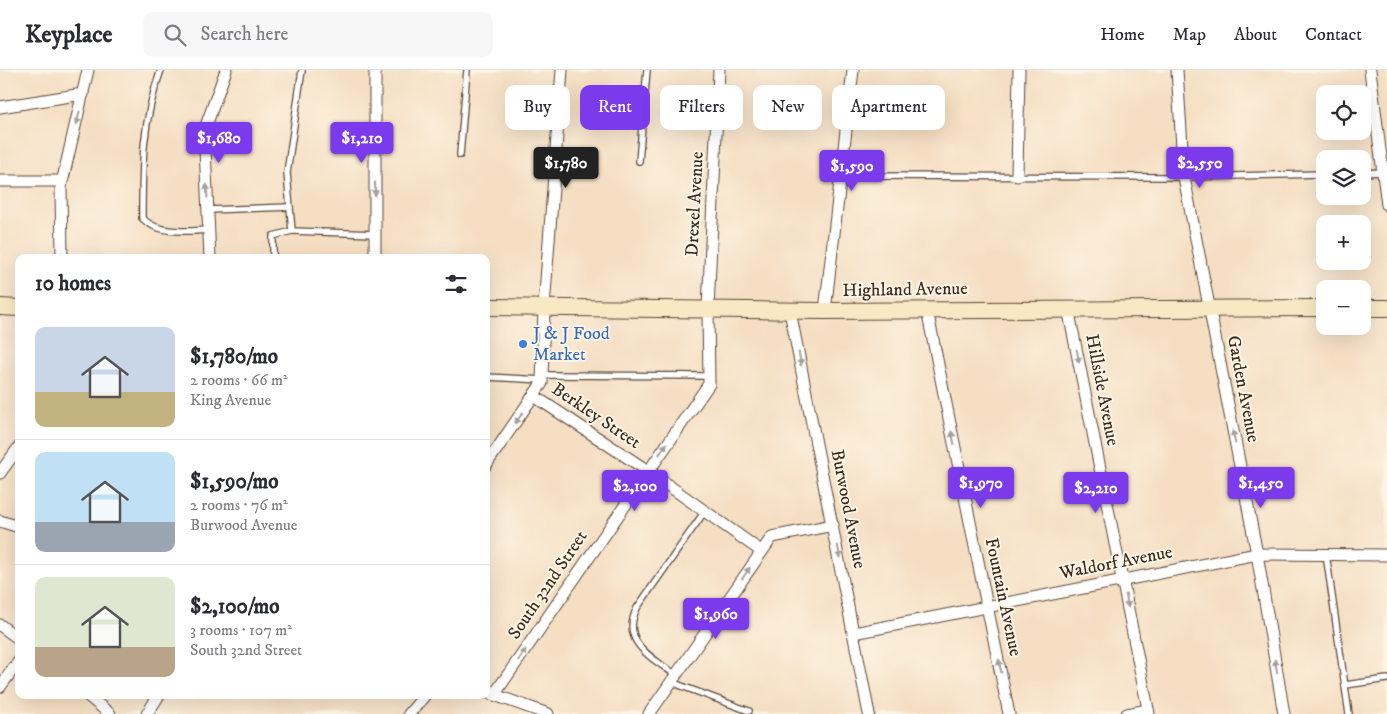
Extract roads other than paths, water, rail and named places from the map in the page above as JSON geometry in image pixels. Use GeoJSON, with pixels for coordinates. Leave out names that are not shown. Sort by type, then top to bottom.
{"type":"FeatureCollection","features":[{"type":"Feature","properties":{"kind":"street"},"geometry":{"type":"LineString","coordinates":[[62,254],[62,181],[88,70]]}},
{"type":"Feature","properties":{"kind":"street"},"geometry":{"type":"LineString","coordinates":[[210,254],[205,148],[207,123],[226,70]]}},
{"type":"Feature","properties":{"kind":"street"},"geometry":{"type":"LineString","coordinates":[[375,70],[375,254]]}},
{"type":"Feature","properties":{"kind":"street"},"geometry":{"type":"LineString","coordinates":[[490,459],[534,396],[543,377],[544,307],[562,70]]}},
{"type":"Feature","properties":{"kind":"street","name":"Drexel Avenue"},"geometry":{"type":"LineString","coordinates":[[708,309],[719,70]]}},
{"type":"Feature","properties":{"kind":"street"},"geometry":{"type":"LineString","coordinates":[[825,311],[853,70]]}},
{"type":"Feature","properties":{"kind":"street"},"geometry":{"type":"LineString","coordinates":[[1017,176],[1019,70]]}},
{"type":"Feature","properties":{"kind":"street","name":"Garden Avenue"},"geometry":{"type":"LineString","coordinates":[[1177,70],[1184,177],[1256,554],[1284,714]]}},
{"type":"Feature","properties":{"kind":"street"},"geometry":{"type":"LineString","coordinates":[[1370,70],[1387,205]]}},
{"type":"Feature","properties":{"kind":"street"},"geometry":{"type":"LineString","coordinates":[[0,107],[83,94]]}},
{"type":"Feature","properties":{"kind":"street"},"geometry":{"type":"LineString","coordinates":[[0,181],[62,181]]}},
{"type":"Feature","properties":{"kind":"street"},"geometry":{"type":"LineString","coordinates":[[0,307],[15,308]]}},
{"type":"Feature","properties":{"kind":"street","name":"Highland Avenue"},"geometry":{"type":"LineString","coordinates":[[490,307],[790,311],[1316,308]]}},
{"type":"Feature","properties":{"kind":"street","name":"Hillside Avenue"},"geometry":{"type":"LineString","coordinates":[[1068,308],[1149,712]]}},
{"type":"Feature","properties":{"kind":"street"},"geometry":{"type":"LineString","coordinates":[[1371,308],[1387,308]]}},
{"type":"Feature","properties":{"kind":"street","name":"South 32nd Street"},"geometry":{"type":"LineString","coordinates":[[490,694],[708,384],[708,309]]}},
{"type":"Feature","properties":{"kind":"street","name":"Fountain Avenue"},"geometry":{"type":"LineString","coordinates":[[927,310],[1009,714]]}},
{"type":"Feature","properties":{"kind":"street","name":"Burwood Avenue"},"geometry":{"type":"LineString","coordinates":[[790,311],[869,714]]}},
{"type":"Feature","properties":{"kind":"street","name":"Berkley Street"},"geometry":{"type":"LineString","coordinates":[[534,396],[648,471],[761,550]]}},
{"type":"Feature","properties":{"kind":"street"},"geometry":{"type":"LineString","coordinates":[[0,474],[15,453]]}},
{"type":"Feature","properties":{"kind":"street"},"geometry":{"type":"LineString","coordinates":[[0,521],[15,527]]}},
{"type":"Feature","properties":{"kind":"street"},"geometry":{"type":"LineString","coordinates":[[649,714],[761,550],[772,537],[833,525]]}},
{"type":"Feature","properties":{"kind":"street","name":"Waldorf Avenue"},"geometry":{"type":"LineString","coordinates":[[854,633],[1256,554],[1387,554]]}},
{"type":"Feature","properties":{"kind":"street"},"geometry":{"type":"LineString","coordinates":[[0,625],[15,636]]}},
{"type":"Feature","properties":{"kind":"street"},"geometry":{"type":"LineString","coordinates":[[0,687],[15,666]]}},
{"type":"Feature","properties":{"kind":"street"},"geometry":{"type":"LineString","coordinates":[[490,694],[548,714]]}},
{"type":"Feature","properties":{"kind":"street"},"geometry":{"type":"LineString","coordinates":[[92,699],[110,714]]}},
{"type":"Feature","properties":{"kind":"street"},"geometry":{"type":"LineString","coordinates":[[147,714],[157,699]]}},
{"type":"Feature","properties":{"kind":"street"},"geometry":{"type":"LineString","coordinates":[[409,714],[422,699]]}},
{"type":"Feature","properties":{"kind":"street"},"geometry":{"type":"LineString","coordinates":[[1127,714],[1149,712]]}},
{"type":"Feature","properties":{"kind":"lane"},"geometry":{"type":"LineString","coordinates":[[161,70],[150,101],[142,163],[142,218],[150,226],[177,232],[209,230]]}},
{"type":"Feature","properties":{"kind":"lane"},"geometry":{"type":"LineString","coordinates":[[292,231],[287,173],[302,70]]}},
{"type":"Feature","properties":{"kind":"lane"},"geometry":{"type":"LineString","coordinates":[[460,155],[467,70]]}},
{"type":"Feature","properties":{"kind":"lane"},"geometry":{"type":"LineString","coordinates":[[639,161],[647,70]]}},
{"type":"Feature","properties":{"kind":"lane"},"geometry":{"type":"LineString","coordinates":[[841,176],[1184,177],[1316,174]]}},
{"type":"Feature","properties":{"kind":"lane"},"geometry":{"type":"LineString","coordinates":[[1371,175],[1385,179]]}},
{"type":"Feature","properties":{"kind":"lane"},"geometry":{"type":"LineString","coordinates":[[208,210],[290,207]]}},
{"type":"Feature","properties":{"kind":"lane"},"geometry":{"type":"LineString","coordinates":[[273,254],[273,236],[292,231],[375,234]]}},
{"type":"Feature","properties":{"kind":"lane"},"geometry":{"type":"LineString","coordinates":[[490,377],[709,376]]}},
{"type":"Feature","properties":{"kind":"lane"},"geometry":{"type":"LineString","coordinates":[[705,511],[636,608],[630,620],[631,631],[636,643],[673,679],[749,711]]}},
{"type":"Feature","properties":{"kind":"lane"},"geometry":{"type":"LineString","coordinates":[[1326,554],[1349,714]]}},
{"type":"Feature","properties":{"kind":"lane"},"geometry":{"type":"LineString","coordinates":[[1345,685],[1387,679]]}},
{"type":"Feature","properties":{"kind":"place","name":"J & J Food Market"},"geometry":{"type":"Point","coordinates":[523,344]}}]}
